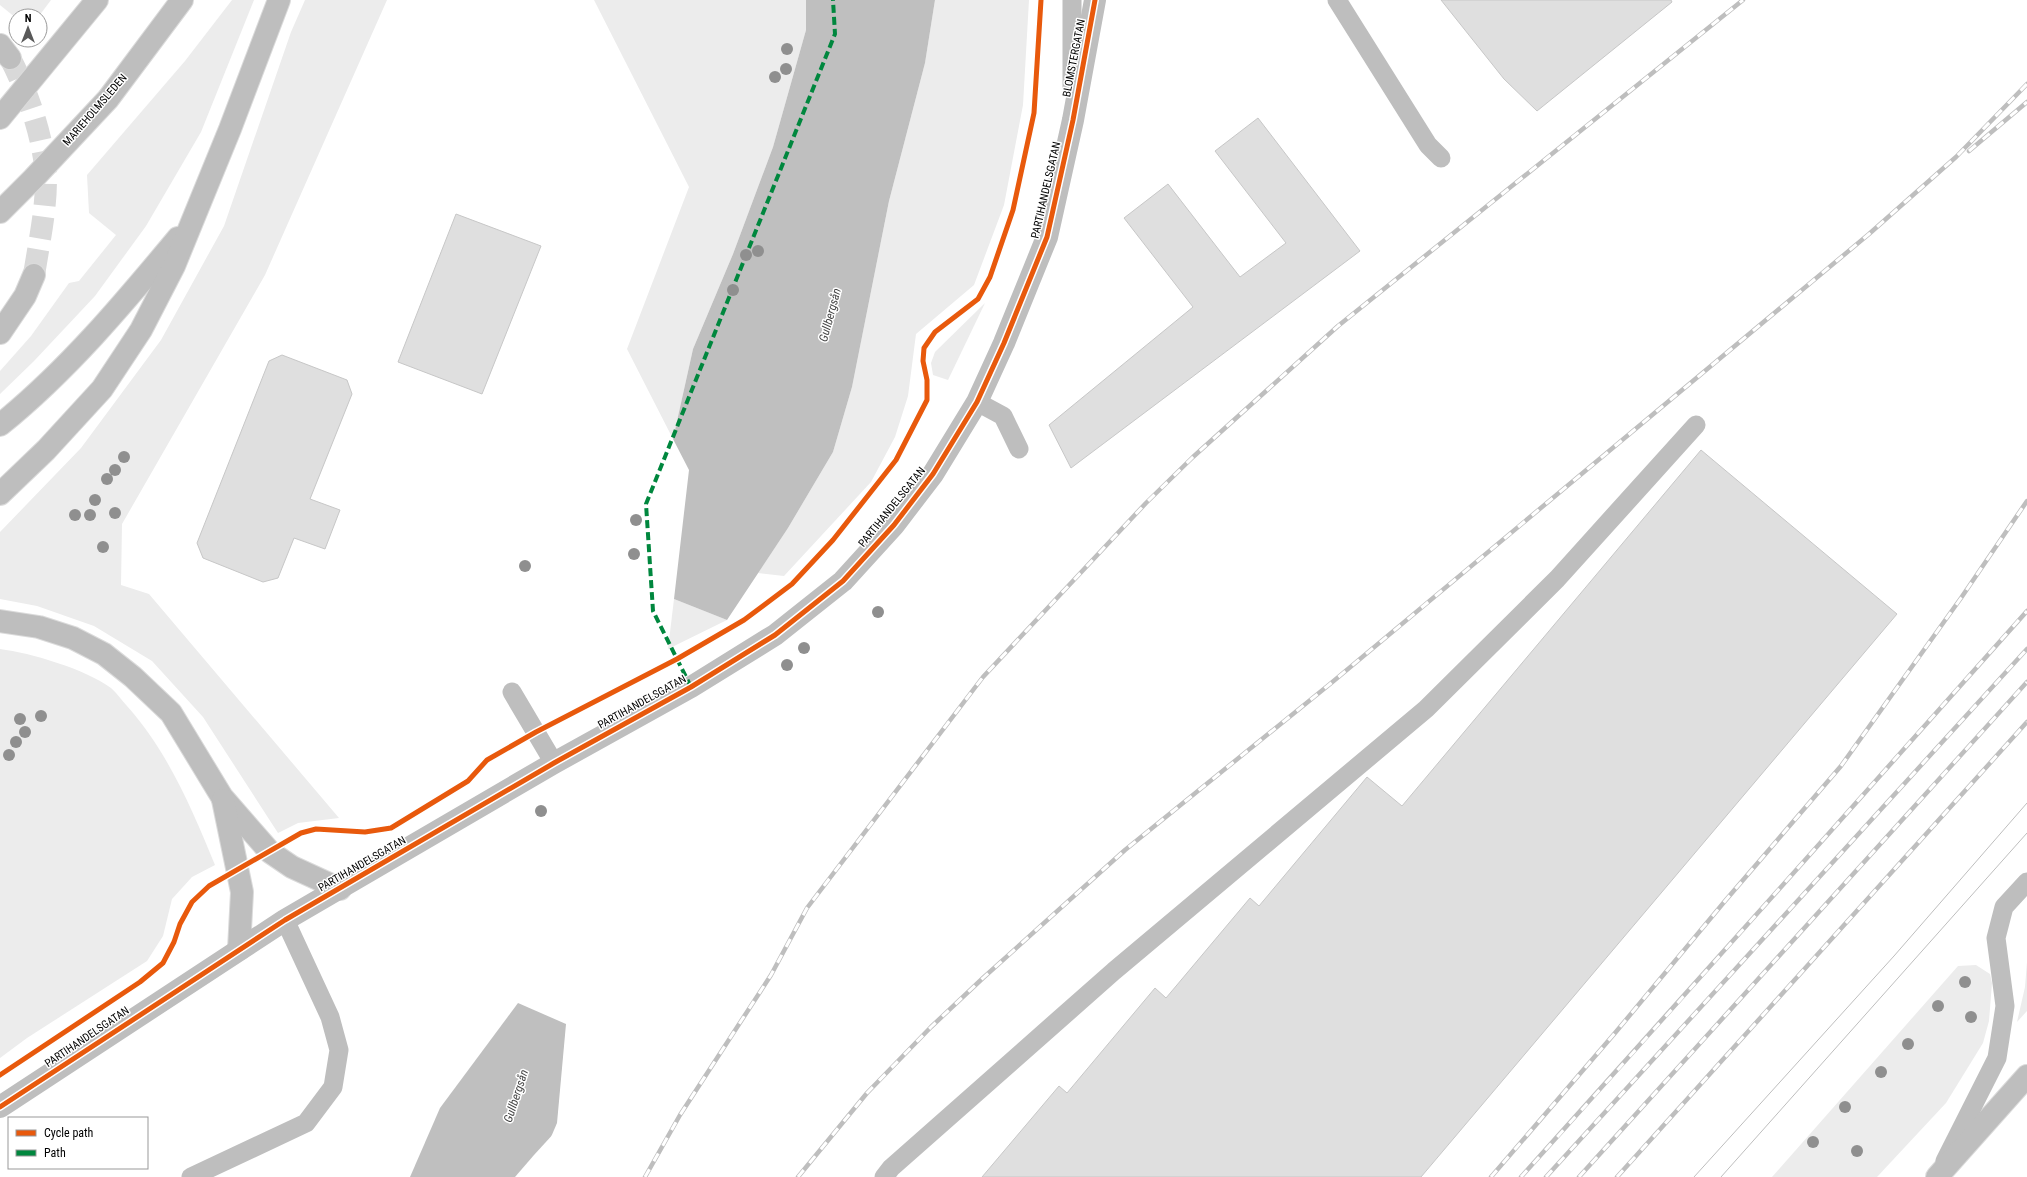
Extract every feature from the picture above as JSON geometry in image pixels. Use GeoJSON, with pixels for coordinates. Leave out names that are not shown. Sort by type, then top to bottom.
{"type":"FeatureCollection","features":[{"type":"Feature","properties":{"kind":"main road"},"geometry":{"type":"LineString","coordinates":[[0,118],[97,0]]}},
{"type":"Feature","properties":{"kind":"main road","name":"MARIEHOLMSLEDEN"},"geometry":{"type":"LineString","coordinates":[[0,212],[34,180],[108,99],[182,0]]}},
{"type":"Feature","properties":{"kind":"main road"},"geometry":{"type":"LineString","coordinates":[[0,494],[46,450],[102,388],[141,330],[174,266],[230,129],[279,0]]}},
{"type":"Feature","properties":{"kind":"main road","name":"BLOMSTERGATAN"},"geometry":{"type":"LineString","coordinates":[[1072,120],[1095,0]]}},
{"type":"Feature","properties":{"kind":"main road","name":"PARTIHANDELSGATAN"},"geometry":{"type":"LineString","coordinates":[[0,1107],[285,920],[554,763],[691,687],[775,635],[843,581],[894,525],[933,474],[977,402],[1004,343],[1047,237],[1072,120]]}},
{"type":"Feature","properties":{"kind":"main road"},"geometry":{"type":"LineString","coordinates":[[0,425],[67,364],[119,308],[192,222]]}},
{"type":"Feature","properties":{"kind":"main road"},"geometry":{"type":"LineString","coordinates":[[0,333],[25,296],[34,275]]}},
{"type":"Feature","properties":{"kind":"main road"},"geometry":{"type":"LineString","coordinates":[[0,621],[39,627],[73,638],[104,654],[122,668],[171,712],[222,797],[270,852],[292,866],[340,889]]}},
{"type":"Feature","properties":{"kind":"main road"},"geometry":{"type":"LineString","coordinates":[[222,797],[242,892],[239,949]]}},
{"type":"Feature","properties":{"kind":"main road"},"geometry":{"type":"LineString","coordinates":[[1938,1177],[2027,1076]]}},
{"type":"Feature","properties":{"kind":"lane","name":"PARTIHANDELSGATAN"},"geometry":{"type":"LineString","coordinates":[[1072,0],[1072,120]]}},
{"type":"Feature","properties":{"kind":"lane"},"geometry":{"type":"LineString","coordinates":[[1337,0],[1435,152]]}},
{"type":"Feature","properties":{"kind":"lane"},"geometry":{"type":"LineString","coordinates":[[977,402],[1003,416],[1019,449]]}},
{"type":"Feature","properties":{"kind":"lane"},"geometry":{"type":"LineString","coordinates":[[884,1177],[897,1162],[1114,971],[1426,709],[1557,579],[1696,425]]}},
{"type":"Feature","properties":{"kind":"lane"},"geometry":{"type":"LineString","coordinates":[[512,692],[554,763]]}},
{"type":"Feature","properties":{"kind":"lane"},"geometry":{"type":"LineString","coordinates":[[1938,1177],[1997,1058],[2005,1006],[1996,938],[2004,907],[2027,882]]}},
{"type":"Feature","properties":{"kind":"lane"},"geometry":{"type":"LineString","coordinates":[[191,1177],[306,1122],[333,1087],[339,1050],[330,1017],[285,920]]}},
{"type":"Feature","properties":{"kind":"shaded area"},"geometry":{"type":"Polygon","coordinates":[[[0,0],[51,0],[45,8],[8,8],[8,12],[0,5],[0,0]]]}},
{"type":"Feature","properties":{"kind":"shaded area"},"geometry":{"type":"Polygon","coordinates":[[[232,0],[254,0],[201,132],[146,226],[95,296],[34,361],[0,394],[0,371],[31,336],[69,283],[79,281],[116,235],[89,213],[87,175],[185,61],[232,0]]]}},
{"type":"Feature","properties":{"kind":"shaded area"},"geometry":{"type":"Polygon","coordinates":[[[305,0],[387,0],[265,275],[122,524],[121,585],[149,594],[339,818],[298,823],[278,833],[203,717],[152,661],[94,626],[37,606],[0,599],[0,532],[81,448],[161,340],[224,226],[291,32],[305,0]]]}},
{"type":"Feature","properties":{"kind":"shaded area"},"geometry":{"type":"Polygon","coordinates":[[[594,0],[806,0],[806,30],[773,147],[733,254],[693,349],[673,439],[627,349],[689,187],[594,0]]]}},
{"type":"Feature","properties":{"kind":"shaded area"},"geometry":{"type":"Polygon","coordinates":[[[935,0],[1029,0],[1023,105],[1004,205],[974,285],[916,334],[908,396],[895,437],[871,482],[784,576],[758,573],[788,528],[833,452],[852,387],[889,201],[925,63],[935,0]]]}},
{"type":"Feature","properties":{"kind":"shaded area"},"geometry":{"type":"Polygon","coordinates":[[[985,303],[948,380],[933,375],[931,363],[935,352],[985,303]]]}},
{"type":"Feature","properties":{"kind":"shaded area"},"geometry":{"type":"Polygon","coordinates":[[[674,599],[727,620],[668,649],[674,599]]]}},
{"type":"Feature","properties":{"kind":"shaded area"},"geometry":{"type":"Polygon","coordinates":[[[0,649],[27,654],[73,668],[100,681],[113,690],[142,724],[167,762],[188,802],[215,865],[192,877],[172,899],[163,936],[147,961],[27,1038],[0,1058],[0,649]]]}},
{"type":"Feature","properties":{"kind":"shaded area"},"geometry":{"type":"Polygon","coordinates":[[[2027,962],[2027,1011],[2017,1022],[2025,987],[2027,962]]]}},
{"type":"Feature","properties":{"kind":"shaded area"},"geometry":{"type":"Polygon","coordinates":[[[1976,965],[1990,974],[1992,983],[1989,1021],[1983,1043],[1946,1103],[1877,1177],[1772,1177],[1958,966],[1976,965]]]}},
{"type":"Feature","properties":{"kind":"water","name":"Gullbergsån"},"geometry":{"type":"Polygon","coordinates":[[[806,0],[935,0],[925,63],[889,201],[852,387],[833,452],[788,528],[727,620],[674,599],[689,470],[673,439],[693,349],[733,254],[773,147],[806,30],[806,0]]]}},
{"type":"Feature","properties":{"kind":"water","name":"Gullbergsån"},"geometry":{"type":"Polygon","coordinates":[[[518,1003],[566,1024],[557,1123],[534,1177],[410,1177],[440,1108],[518,1003]]]}},
{"type":"Feature","properties":{"kind":"pier"},"geometry":{"type":"Polygon","coordinates":[[[556,1131],[537,1177],[515,1177],[534,1155],[556,1131]]]}},
{"type":"Feature","properties":{"kind":"building"},"geometry":{"type":"Polygon","coordinates":[[[1441,0],[1671,0],[1672,2],[1537,111],[1504,79],[1441,0]]]}},
{"type":"Feature","properties":{"kind":"building"},"geometry":{"type":"Polygon","coordinates":[[[1258,118],[1360,251],[1071,468],[1049,425],[1193,307],[1124,218],[1168,184],[1240,277],[1286,243],[1215,151],[1258,118]]]}},
{"type":"Feature","properties":{"kind":"building"},"geometry":{"type":"Polygon","coordinates":[[[456,214],[541,246],[482,394],[398,362],[456,214]]]}},
{"type":"Feature","properties":{"kind":"building"},"geometry":{"type":"Polygon","coordinates":[[[282,355],[347,380],[352,394],[310,499],[340,510],[325,549],[294,538],[278,578],[263,582],[203,558],[197,543],[269,361],[282,355]]]}},
{"type":"Feature","properties":{"kind":"building"},"geometry":{"type":"Polygon","coordinates":[[[1701,450],[1897,614],[1421,1177],[982,1177],[1059,1086],[1067,1093],[1155,988],[1166,998],[1250,898],[1259,906],[1367,777],[1402,806],[1701,450]]]}},
{"type":"Feature","properties":{"kind":"tunnel"},"geometry":{"type":"LineString","coordinates":[[10,58],[22,83],[32,110],[40,137],[45,165],[45,206],[34,275]]}},
{"type":"Feature","properties":{"kind":"tram line"},"geometry":{"type":"LineString","coordinates":[[1694,1177],[1894,956],[2027,803]]}},
{"type":"Feature","properties":{"kind":"tram line"},"geometry":{"type":"LineString","coordinates":[[1721,1177],[2027,833]]}},
{"type":"Feature","properties":{"kind":"railway"},"geometry":{"type":"LineString","coordinates":[[645,1177],[680,1115],[771,975],[807,908],[983,677],[1146,503],[1193,457],[1338,326],[1743,0]]}},
{"type":"Feature","properties":{"kind":"railway"},"geometry":{"type":"LineString","coordinates":[[798,1177],[867,1093],[931,1027],[1125,850],[1330,684],[1869,234],[1956,157],[2027,84]]}},
{"type":"Feature","properties":{"kind":"railway"},"geometry":{"type":"LineString","coordinates":[[1969,151],[2027,102]]}},
{"type":"Feature","properties":{"kind":"railway"},"geometry":{"type":"LineString","coordinates":[[1491,1177],[1841,766],[1961,598],[2027,501]]}},
{"type":"Feature","properties":{"kind":"railway"},"geometry":{"type":"LineString","coordinates":[[1521,1177],[2027,611]]}},
{"type":"Feature","properties":{"kind":"railway"},"geometry":{"type":"LineString","coordinates":[[1546,1177],[2027,649]]}},
{"type":"Feature","properties":{"kind":"railway"},"geometry":{"type":"LineString","coordinates":[[1579,1177],[2027,682]]}},
{"type":"Feature","properties":{"kind":"railway"},"geometry":{"type":"LineString","coordinates":[[1617,1177],[2027,722]]}},
{"type":"Feature","properties":{"kind":"marked path"},"geometry":{"type":"LineString","coordinates":[[691,687],[653,611],[646,504],[835,34],[833,0]]}},
{"type":"Feature","properties":{"kind":"cycle path"},"geometry":{"type":"LineString","coordinates":[[0,1075],[140,982],[163,963],[174,942],[180,924],[192,902],[209,886],[301,833],[316,829],[365,832],[391,828],[468,781],[487,760],[536,732],[677,659],[744,620],[792,584],[833,540],[896,460],[927,400],[927,380],[923,361],[924,348],[935,332],[978,299],[990,277],[1013,210],[1034,113],[1041,0]]}},
{"type":"Feature","properties":{"kind":"cycle path"},"geometry":{"type":"LineString","coordinates":[[0,1107],[285,920],[554,763],[691,687],[775,635],[843,581],[894,525],[933,474],[977,402],[1004,343],[1047,237],[1073,120],[1095,0]]}}]}
